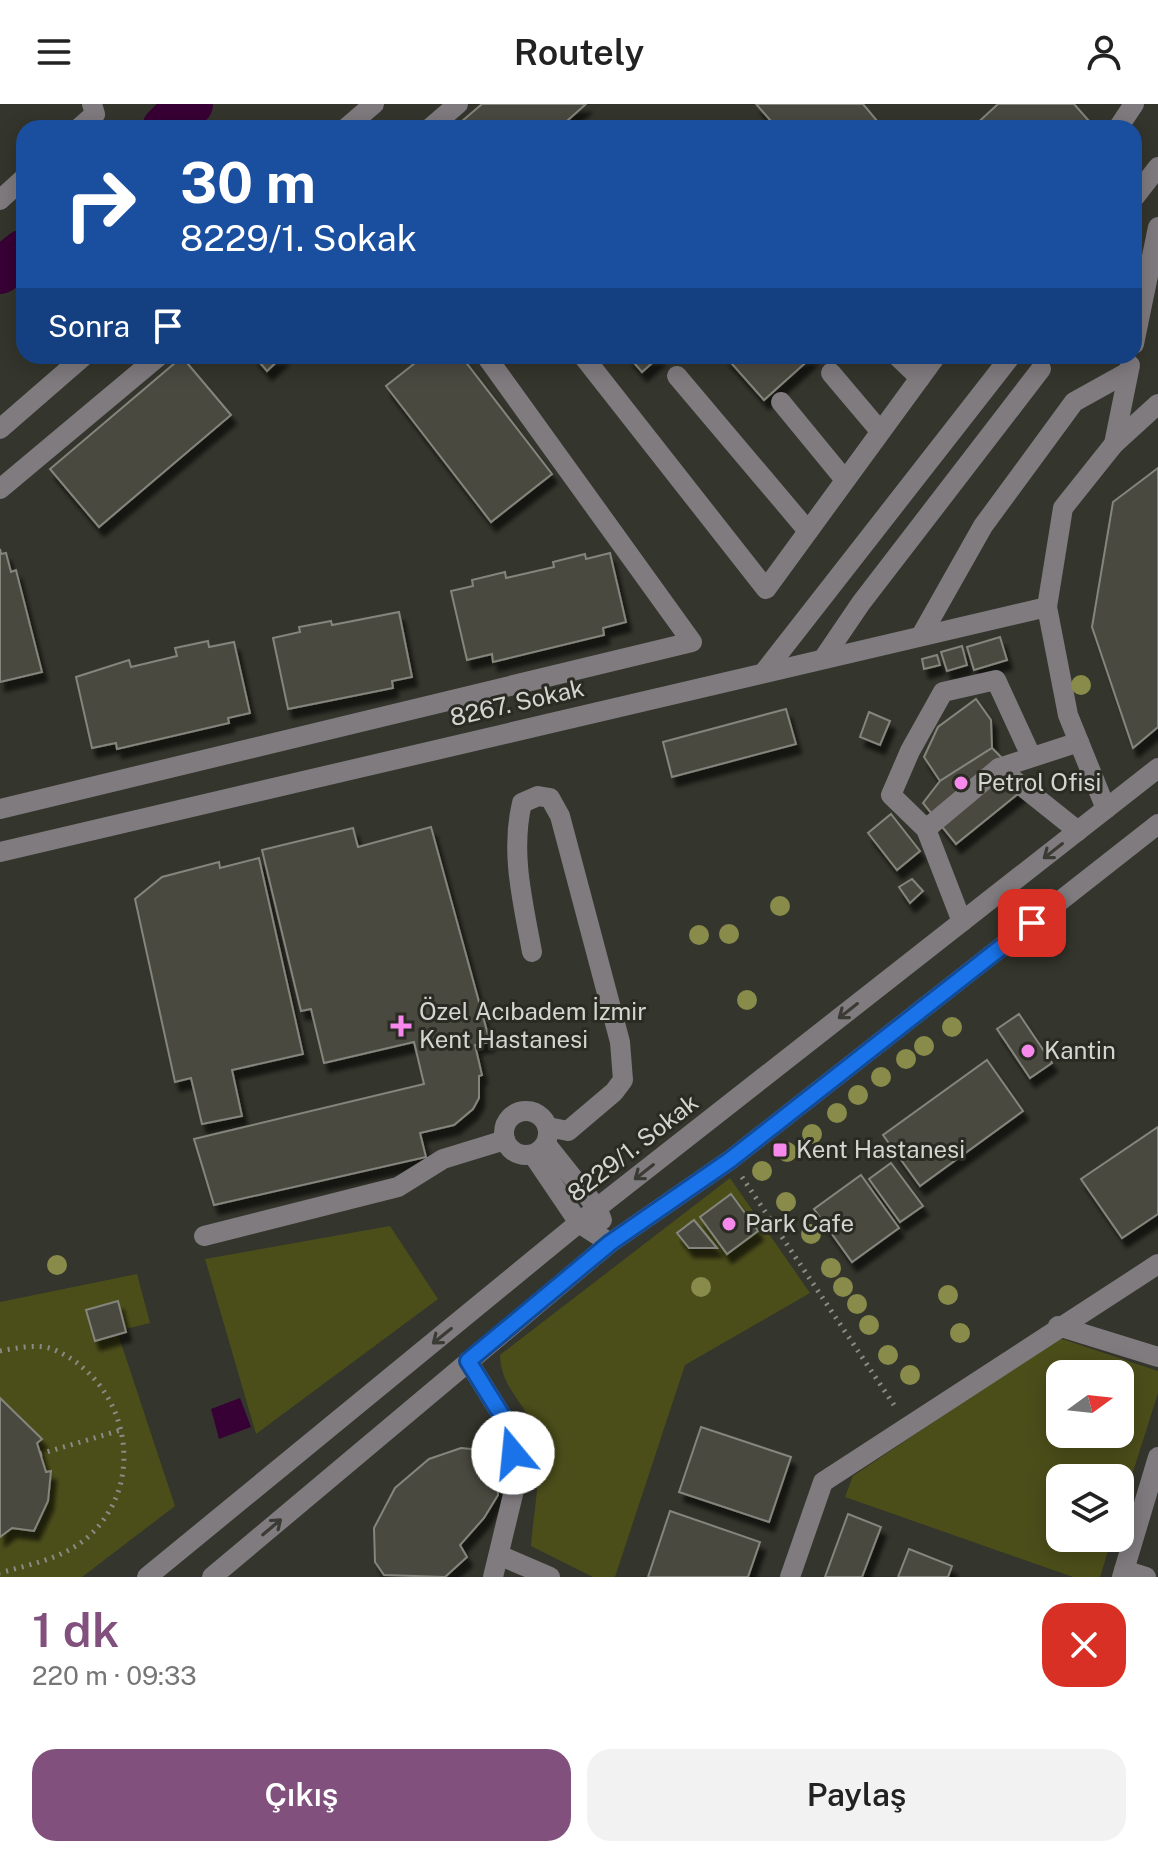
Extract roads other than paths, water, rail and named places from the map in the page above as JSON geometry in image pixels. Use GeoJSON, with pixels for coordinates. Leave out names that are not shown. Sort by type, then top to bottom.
{"type":"FeatureCollection","features":[{"type":"Feature","properties":{"kind":"street"},"geometry":{"type":"LineString","coordinates":[[355,120],[374,104]]}},
{"type":"Feature","properties":{"kind":"street"},"geometry":{"type":"LineString","coordinates":[[439,120],[458,104]]}},
{"type":"Feature","properties":{"kind":"street"},"geometry":{"type":"LineString","coordinates":[[1142,188],[1158,167]]}},
{"type":"Feature","properties":{"kind":"street"},"geometry":{"type":"LineString","coordinates":[[0,200],[16,185]]}},
{"type":"Feature","properties":{"kind":"street"},"geometry":{"type":"LineString","coordinates":[[1142,305],[1158,227]]}},
{"type":"Feature","properties":{"kind":"street"},"geometry":{"type":"LineString","coordinates":[[0,429],[75,364]]}},
{"type":"Feature","properties":{"kind":"street"},"geometry":{"type":"LineString","coordinates":[[0,489],[149,364]]}},
{"type":"Feature","properties":{"kind":"street"},"geometry":{"type":"LineString","coordinates":[[0,809],[692,642],[492,364]]}},
{"type":"Feature","properties":{"kind":"street"},"geometry":{"type":"LineString","coordinates":[[589,364],[766,589],[930,364]]}},
{"type":"Feature","properties":{"kind":"street"},"geometry":{"type":"LineString","coordinates":[[905,364],[920,378]]}},
{"type":"Feature","properties":{"kind":"street"},"geometry":{"type":"LineString","coordinates":[[765,671],[1005,364]]}},
{"type":"Feature","properties":{"kind":"street"},"geometry":{"type":"LineString","coordinates":[[1114,444],[1130,364]]}},
{"type":"Feature","properties":{"kind":"street"},"geometry":{"type":"LineString","coordinates":[[922,634],[983,526],[1074,402],[1130,364]]}},
{"type":"Feature","properties":{"kind":"street"},"geometry":{"type":"LineString","coordinates":[[825,656],[861,603],[1041,369]]}},
{"type":"Feature","properties":{"kind":"street"},"geometry":{"type":"LineString","coordinates":[[831,373],[880,431]]}},
{"type":"Feature","properties":{"kind":"street"},"geometry":{"type":"LineString","coordinates":[[677,376],[808,531]]}},
{"type":"Feature","properties":{"kind":"street"},"geometry":{"type":"LineString","coordinates":[[781,402],[845,480]]}},
{"type":"Feature","properties":{"kind":"street"},"geometry":{"type":"LineString","coordinates":[[1106,809],[1068,715],[1047,607],[1063,508],[1114,444],[1158,404]]}},
{"type":"Feature","properties":{"kind":"street","name":"8267. Sokak"},"geometry":{"type":"LineString","coordinates":[[0,852],[825,656],[1047,607]]}},
{"type":"Feature","properties":{"kind":"street"},"geometry":{"type":"LineString","coordinates":[[962,922],[926,829],[891,795],[910,751],[943,692],[996,680],[1031,756]]}},
{"type":"Feature","properties":{"kind":"street"},"geometry":{"type":"LineString","coordinates":[[926,829],[999,768],[1079,742]]}},
{"type":"Feature","properties":{"kind":"street"},"geometry":{"type":"LineString","coordinates":[[999,768],[1078,831]]}},
{"type":"Feature","properties":{"kind":"street","name":"8229/1. Sokak"},"geometry":{"type":"LineString","coordinates":[[147,1577],[597,1208],[1158,768]]}},
{"type":"Feature","properties":{"kind":"street"},"geometry":{"type":"LineString","coordinates":[[532,952],[518,879],[517,826],[522,803],[538,796],[550,798],[560,816],[620,1042],[623,1080],[579,1125],[568,1131],[542,1142],[516,1153],[505,1140],[507,1123],[520,1112],[537,1114],[542,1142],[579,1223],[610,1243]]}},
{"type":"Feature","properties":{"kind":"street"},"geometry":{"type":"LineString","coordinates":[[212,1577],[610,1243],[730,1160],[1158,824]]}},
{"type":"Feature","properties":{"kind":"street"},"geometry":{"type":"LineString","coordinates":[[204,1236],[398,1187],[443,1159],[505,1140]]}},
{"type":"Feature","properties":{"kind":"street"},"geometry":{"type":"LineString","coordinates":[[542,1142],[597,1208],[610,1243]]}},
{"type":"Feature","properties":{"kind":"street"},"geometry":{"type":"LineString","coordinates":[[790,1577],[823,1482],[1058,1326],[1158,1264]]}},
{"type":"Feature","properties":{"kind":"street"},"geometry":{"type":"LineString","coordinates":[[1058,1326],[1158,1357]]}},
{"type":"Feature","properties":{"kind":"street"},"geometry":{"type":"LineString","coordinates":[[468,1361],[509,1427],[517,1478],[501,1556],[493,1577]]}},
{"type":"Feature","properties":{"kind":"street"},"geometry":{"type":"LineString","coordinates":[[1146,1577],[1123,1574],[1158,1457]]}},
{"type":"Feature","properties":{"kind":"street"},"geometry":{"type":"LineString","coordinates":[[501,1556],[550,1577]]}},
{"type":"Feature","properties":{"kind":"waterway"},"geometry":{"type":"LineString","coordinates":[[173,120],[190,104]]}},
{"type":"Feature","properties":{"kind":"waterway"},"geometry":{"type":"LineString","coordinates":[[0,271],[16,258]]}},
{"type":"Feature","properties":{"kind":"place","name":"Petrol Ofisi"},"geometry":{"type":"Point","coordinates":[961,783]}},
{"type":"Feature","properties":{"kind":"place","name":"Özel Acıbadem İzmir Kent Hastanesi"},"geometry":{"type":"Point","coordinates":[401,1026]}},
{"type":"Feature","properties":{"kind":"place","name":"Kantin"},"geometry":{"type":"Point","coordinates":[1028,1051]}},
{"type":"Feature","properties":{"kind":"place","name":"Kent Hastanesi"},"geometry":{"type":"Point","coordinates":[780,1150]}},
{"type":"Feature","properties":{"kind":"place","name":"Park Cafe"},"geometry":{"type":"Point","coordinates":[729,1224]}}]}
